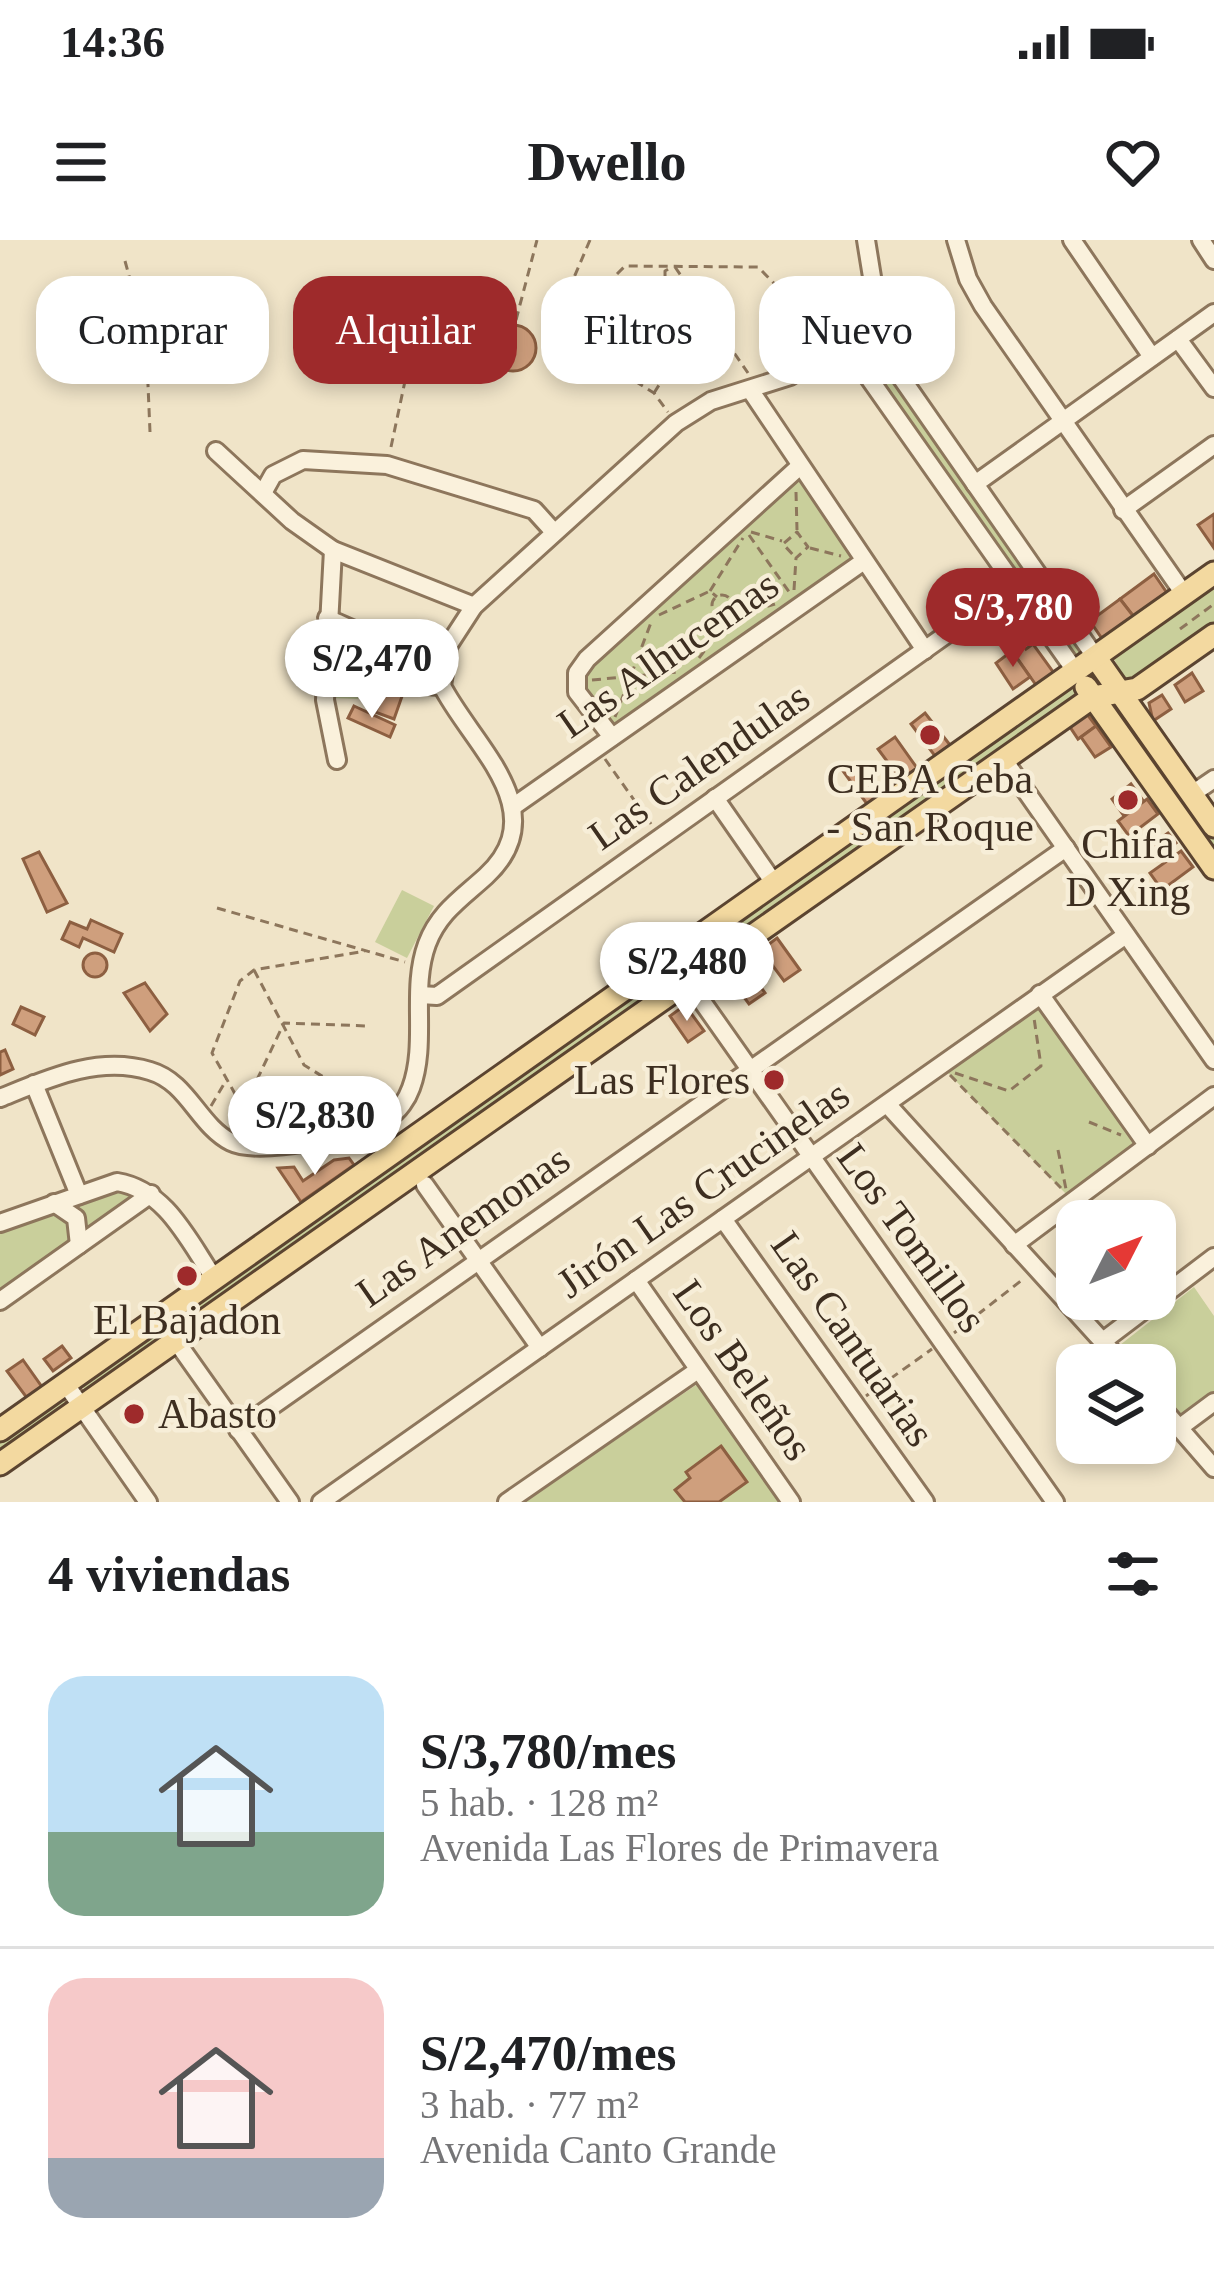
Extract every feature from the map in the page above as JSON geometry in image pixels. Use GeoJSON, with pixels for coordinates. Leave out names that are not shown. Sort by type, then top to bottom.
{"type":"FeatureCollection","features":[{"type":"Feature","properties":{"kind":"main road"},"geometry":{"type":"LineString","coordinates":[[0,1430],[1214,572]]}},
{"type":"Feature","properties":{"kind":"main road"},"geometry":{"type":"LineString","coordinates":[[0,1464],[1094,697],[1137,689],[1214,635]]}},
{"type":"Feature","properties":{"kind":"main road"},"geometry":{"type":"LineString","coordinates":[[1096,658],[1214,826]]}},
{"type":"Feature","properties":{"kind":"main road"},"geometry":{"type":"LineString","coordinates":[[1076,672],[1214,868]]}},
{"type":"Feature","properties":{"kind":"street"},"geometry":{"type":"LineString","coordinates":[[866,240],[872,276]]}},
{"type":"Feature","properties":{"kind":"street"},"geometry":{"type":"LineString","coordinates":[[956,240],[968,279],[1061,422],[1184,594]]}},
{"type":"Feature","properties":{"kind":"street"},"geometry":{"type":"LineString","coordinates":[[1072,240],[1152,357]]}},
{"type":"Feature","properties":{"kind":"street"},"geometry":{"type":"LineString","coordinates":[[1202,240],[1214,260]]}},
{"type":"Feature","properties":{"kind":"street"},"geometry":{"type":"LineString","coordinates":[[975,484],[1214,313]]}},
{"type":"Feature","properties":{"kind":"street"},"geometry":{"type":"LineString","coordinates":[[1178,339],[1214,388]]}},
{"type":"Feature","properties":{"kind":"street"},"geometry":{"type":"LineString","coordinates":[[0,1098],[82,1069],[148,1070],[180,1089],[235,1144],[264,1149],[389,1118],[411,1089],[422,968],[430,938],[453,902],[499,862],[512,832],[514,806],[495,762],[442,686],[448,646],[474,606],[676,423],[711,401],[765,384]]}},
{"type":"Feature","properties":{"kind":"street"},"geometry":{"type":"LineString","coordinates":[[869,384],[1076,672]]}},
{"type":"Feature","properties":{"kind":"street"},"geometry":{"type":"LineString","coordinates":[[906,384],[1096,658]]}},
{"type":"Feature","properties":{"kind":"street"},"geometry":{"type":"LineString","coordinates":[[751,391],[856,560],[926,650]]}},
{"type":"Feature","properties":{"kind":"street"},"geometry":{"type":"LineString","coordinates":[[1123,510],[1214,445]]}},
{"type":"Feature","properties":{"kind":"street"},"geometry":{"type":"LineString","coordinates":[[216,451],[333,550],[474,606]]}},
{"type":"Feature","properties":{"kind":"street"},"geometry":{"type":"LineString","coordinates":[[263,493],[283,466],[303,460],[387,465],[533,510],[553,531]]}},
{"type":"Feature","properties":{"kind":"street"},"geometry":{"type":"LineString","coordinates":[[607,736],[577,692],[578,673],[586,658],[800,466]]}},
{"type":"Feature","properties":{"kind":"street"},"geometry":{"type":"LineString","coordinates":[[333,550],[325,700],[337,760]]}},
{"type":"Feature","properties":{"kind":"street","name":"Las Alhucemas"},"geometry":{"type":"LineString","coordinates":[[514,806],[856,560]]}},
{"type":"Feature","properties":{"kind":"street","name":"Las Calendulas"},"geometry":{"type":"LineString","coordinates":[[420,995],[437,996],[1016,585]]}},
{"type":"Feature","properties":{"kind":"street"},"geometry":{"type":"LineString","coordinates":[[327,618],[387,650],[404,677],[420,686],[442,686]]}},
{"type":"Feature","properties":{"kind":"street"},"geometry":{"type":"LineString","coordinates":[[1004,760],[1214,1060]]}},
{"type":"Feature","properties":{"kind":"street"},"geometry":{"type":"LineString","coordinates":[[1192,794],[1214,779]]}},
{"type":"Feature","properties":{"kind":"street"},"geometry":{"type":"LineString","coordinates":[[715,797],[774,883]]}},
{"type":"Feature","properties":{"kind":"street","name":"Las Anemonas"},"geometry":{"type":"LineString","coordinates":[[238,1430],[1066,848]]}},
{"type":"Feature","properties":{"kind":"street","name":"Jirón Las Crucinelas"},"geometry":{"type":"LineString","coordinates":[[321,1502],[887,1104],[947,1069],[1040,994],[1126,934]]}},
{"type":"Feature","properties":{"kind":"street","name":"Los Tomillos"},"geometry":{"type":"LineString","coordinates":[[670,956],[1055,1502]]}},
{"type":"Feature","properties":{"kind":"street"},"geometry":{"type":"LineString","coordinates":[[1040,994],[1148,1145]]}},
{"type":"Feature","properties":{"kind":"street"},"geometry":{"type":"LineString","coordinates":[[34,1084],[79,1195]]}},
{"type":"Feature","properties":{"kind":"street"},"geometry":{"type":"LineString","coordinates":[[1014,1245],[1214,1096]]}},
{"type":"Feature","properties":{"kind":"street"},"geometry":{"type":"LineString","coordinates":[[887,1104],[1106,1344]]}},
{"type":"Feature","properties":{"kind":"street"},"geometry":{"type":"LineString","coordinates":[[0,1223],[117,1182],[151,1194],[214,1278]]}},
{"type":"Feature","properties":{"kind":"street"},"geometry":{"type":"LineString","coordinates":[[425,1185],[540,1348]]}},
{"type":"Feature","properties":{"kind":"street"},"geometry":{"type":"LineString","coordinates":[[0,1300],[151,1194]]}},
{"type":"Feature","properties":{"kind":"street"},"geometry":{"type":"LineString","coordinates":[[54,1203],[76,1218],[80,1245]]}},
{"type":"Feature","properties":{"kind":"street","name":"Las Cantuarias"},"geometry":{"type":"LineString","coordinates":[[723,1219],[925,1502]]}},
{"type":"Feature","properties":{"kind":"street"},"geometry":{"type":"LineString","coordinates":[[1103,1341],[1214,1257]]}},
{"type":"Feature","properties":{"kind":"street","name":"Los Beleños"},"geometry":{"type":"LineString","coordinates":[[636,1280],[791,1502]]}},
{"type":"Feature","properties":{"kind":"street"},"geometry":{"type":"LineString","coordinates":[[176,1341],[290,1502]]}},
{"type":"Feature","properties":{"kind":"street"},"geometry":{"type":"LineString","coordinates":[[507,1502],[698,1370]]}},
{"type":"Feature","properties":{"kind":"street"},"geometry":{"type":"LineString","coordinates":[[65,1383],[143,1500]]}},
{"type":"Feature","properties":{"kind":"street"},"geometry":{"type":"LineString","coordinates":[[1179,1428],[1214,1402]]}},
{"type":"Feature","properties":{"kind":"street"},"geometry":{"type":"LineString","coordinates":[[1176,1424],[1214,1468]]}},
{"type":"Feature","properties":{"kind":"path"},"geometry":{"type":"LineString","coordinates":[[517,316],[537,240]]}},
{"type":"Feature","properties":{"kind":"path"},"geometry":{"type":"LineString","coordinates":[[590,240],[552,329],[654,393],[676,423]]}},
{"type":"Feature","properties":{"kind":"path"},"geometry":{"type":"LineString","coordinates":[[125,261],[146,338],[150,432]]}},
{"type":"Feature","properties":{"kind":"path"},"geometry":{"type":"LineString","coordinates":[[616,276],[625,266],[758,267],[767,276]]}},
{"type":"Feature","properties":{"kind":"path"},"geometry":{"type":"LineString","coordinates":[[654,393],[666,374],[665,271],[674,266]]}},
{"type":"Feature","properties":{"kind":"path"},"geometry":{"type":"LineString","coordinates":[[674,266],[747,371],[751,391]]}},
{"type":"Feature","properties":{"kind":"path"},"geometry":{"type":"LineString","coordinates":[[387,465],[404,384]]}},
{"type":"Feature","properties":{"kind":"path"},"geometry":{"type":"LineString","coordinates":[[796,488],[797,532],[808,547],[856,560]]}},
{"type":"Feature","properties":{"kind":"path"},"geometry":{"type":"LineString","coordinates":[[659,837],[607,736],[653,616],[710,591],[746,531]]}},
{"type":"Feature","properties":{"kind":"path"},"geometry":{"type":"LineString","coordinates":[[746,531],[784,542]]}},
{"type":"Feature","properties":{"kind":"path"},"geometry":{"type":"LineString","coordinates":[[746,531],[794,597]]}},
{"type":"Feature","properties":{"kind":"path"},"geometry":{"type":"LineString","coordinates":[[784,542],[797,532]]}},
{"type":"Feature","properties":{"kind":"path"},"geometry":{"type":"LineString","coordinates":[[784,542],[787,554],[796,558]]}},
{"type":"Feature","properties":{"kind":"path"},"geometry":{"type":"LineString","coordinates":[[794,597],[796,558],[808,547]]}},
{"type":"Feature","properties":{"kind":"path"},"geometry":{"type":"LineString","coordinates":[[586,680],[688,672],[728,616],[731,602],[710,591]]}},
{"type":"Feature","properties":{"kind":"path"},"geometry":{"type":"LineString","coordinates":[[717,597],[712,608],[728,616],[794,597]]}},
{"type":"Feature","properties":{"kind":"path"},"geometry":{"type":"LineString","coordinates":[[1180,628],[1214,604]]}},
{"type":"Feature","properties":{"kind":"path"},"geometry":{"type":"LineString","coordinates":[[1171,621],[1183,638]]}},
{"type":"Feature","properties":{"kind":"path"},"geometry":{"type":"LineString","coordinates":[[218,908],[297,926],[422,968]]}},
{"type":"Feature","properties":{"kind":"path"},"geometry":{"type":"LineString","coordinates":[[284,1023],[243,1108],[212,1053],[240,981],[254,970],[364,951]]}},
{"type":"Feature","properties":{"kind":"path"},"geometry":{"type":"LineString","coordinates":[[254,970],[304,1064],[389,1118]]}},
{"type":"Feature","properties":{"kind":"path"},"geometry":{"type":"LineString","coordinates":[[947,1069],[1010,1091],[1041,1066],[1034,1016]]}},
{"type":"Feature","properties":{"kind":"path"},"geometry":{"type":"LineString","coordinates":[[284,1023],[368,1026]]}},
{"type":"Feature","properties":{"kind":"path"},"geometry":{"type":"LineString","coordinates":[[947,1069],[1067,1195],[1058,1150]]}},
{"type":"Feature","properties":{"kind":"path"},"geometry":{"type":"LineString","coordinates":[[205,1118],[226,1079]]}},
{"type":"Feature","properties":{"kind":"path"},"geometry":{"type":"LineString","coordinates":[[1090,1122],[1131,1139],[1118,1120]]}},
{"type":"Feature","properties":{"kind":"path"},"geometry":{"type":"LineString","coordinates":[[855,1404],[989,1310],[1035,1268]]}},
{"type":"Feature","properties":{"kind":"green space"},"geometry":{"type":"Polygon","coordinates":[[[882,384],[897,384],[1083,649],[1071,658],[882,384]]]}},
{"type":"Feature","properties":{"kind":"green space"},"geometry":{"type":"Polygon","coordinates":[[[794,480],[803,482],[855,559],[613,726],[583,687],[594,662],[794,480]]]}},
{"type":"Feature","properties":{"kind":"green space"},"geometry":{"type":"Polygon","coordinates":[[[1214,583],[1214,624],[1126,682],[1112,655],[1214,583]]]}},
{"type":"Feature","properties":{"kind":"green space"},"geometry":{"type":"Polygon","coordinates":[[[334,642],[360,643],[358,699],[332,698],[334,642]]]}},
{"type":"Feature","properties":{"kind":"green space"},"geometry":{"type":"Polygon","coordinates":[[[1075,684],[1083,695],[693,967],[686,956],[1075,684]]]}},
{"type":"Feature","properties":{"kind":"green space"},"geometry":{"type":"Polygon","coordinates":[[[1128,713],[1214,836],[1214,854],[1119,717],[1128,713]]]}},
{"type":"Feature","properties":{"kind":"green space"},"geometry":{"type":"Polygon","coordinates":[[[402,890],[434,906],[407,958],[375,942],[402,890]]]}},
{"type":"Feature","properties":{"kind":"green space"},"geometry":{"type":"Polygon","coordinates":[[[668,969],[674,981],[86,1394],[81,1383],[668,969]]]}},
{"type":"Feature","properties":{"kind":"green space"},"geometry":{"type":"Polygon","coordinates":[[[1039,1005],[1137,1142],[1067,1195],[948,1073],[1039,1005]]]}},
{"type":"Feature","properties":{"kind":"green space"},"geometry":{"type":"Polygon","coordinates":[[[116,1188],[138,1192],[84,1234],[68,1203],[116,1188]]]}},
{"type":"Feature","properties":{"kind":"green space"},"geometry":{"type":"Polygon","coordinates":[[[47,1211],[63,1212],[74,1231],[67,1244],[0,1292],[0,1230],[47,1211]]]}},
{"type":"Feature","properties":{"kind":"green space"},"geometry":{"type":"Polygon","coordinates":[[[1194,1287],[1214,1316],[1214,1392],[1181,1417],[1176,1411],[1176,1344],[1121,1344],[1152,1320],[1176,1320],[1176,1301],[1194,1287]]]}},
{"type":"Feature","properties":{"kind":"green space"},"geometry":{"type":"Polygon","coordinates":[[[699,1383],[783,1502],[523,1502],[699,1383]]]}},
{"type":"Feature","properties":{"kind":"green space"},"geometry":{"type":"Polygon","coordinates":[[[64,1395],[74,1404],[0,1460],[0,1440],[64,1395]]]}},
{"type":"Feature","properties":{"kind":"building"},"geometry":{"type":"Polygon","coordinates":[[[517,326],[534,339],[534,357],[517,370],[517,326]]]}},
{"type":"Feature","properties":{"kind":"building"},"geometry":{"type":"Polygon","coordinates":[[[1214,514],[1214,548],[1198,525],[1214,514]]]}},
{"type":"Feature","properties":{"kind":"building"},"geometry":{"type":"Polygon","coordinates":[[[1154,574],[1167,593],[1134,617],[1120,599],[1154,574]]]}},
{"type":"Feature","properties":{"kind":"building"},"geometry":{"type":"Polygon","coordinates":[[[1120,599],[1134,617],[1103,640],[1090,621],[1120,599]]]}},
{"type":"Feature","properties":{"kind":"building"},"geometry":{"type":"Polygon","coordinates":[[[1023,644],[1026,649],[1033,644],[1054,673],[1036,685],[1012,651],[1023,644]]]}},
{"type":"Feature","properties":{"kind":"building"},"geometry":{"type":"Polygon","coordinates":[[[1012,651],[1030,677],[1013,689],[996,663],[1012,651]]]}},
{"type":"Feature","properties":{"kind":"building"},"geometry":{"type":"Polygon","coordinates":[[[365,661],[389,671],[385,682],[360,672],[365,661]]]}},
{"type":"Feature","properties":{"kind":"building"},"geometry":{"type":"Polygon","coordinates":[[[1192,673],[1203,691],[1185,702],[1175,685],[1192,673]]]}},
{"type":"Feature","properties":{"kind":"building"},"geometry":{"type":"Polygon","coordinates":[[[393,680],[406,685],[394,719],[375,712],[393,680]]]}},
{"type":"Feature","properties":{"kind":"building"},"geometry":{"type":"Polygon","coordinates":[[[1162,695],[1171,709],[1153,721],[1149,703],[1162,695]]]}},
{"type":"Feature","properties":{"kind":"building"},"geometry":{"type":"Polygon","coordinates":[[[354,706],[395,725],[390,737],[348,718],[354,706]]]}},
{"type":"Feature","properties":{"kind":"building","name":"CEBA Ceba - San Roque"},"geometry":{"type":"Polygon","coordinates":[[[925,713],[950,745],[935,756],[911,724],[925,713]]]}},
{"type":"Feature","properties":{"kind":"building"},"geometry":{"type":"Polygon","coordinates":[[[1087,714],[1096,726],[1078,739],[1070,727],[1087,714]]]}},
{"type":"Feature","properties":{"kind":"building"},"geometry":{"type":"Polygon","coordinates":[[[1096,726],[1111,747],[1095,757],[1081,737],[1096,726]]]}},
{"type":"Feature","properties":{"kind":"building"},"geometry":{"type":"Polygon","coordinates":[[[895,737],[917,768],[901,780],[878,749],[895,737]]]}},
{"type":"Feature","properties":{"kind":"building"},"geometry":{"type":"Polygon","coordinates":[[[848,767],[864,781],[871,776],[883,793],[867,804],[843,771],[848,767]]]}},
{"type":"Feature","properties":{"kind":"building","name":"Chifa D Xing"},"geometry":{"type":"Polygon","coordinates":[[[1131,784],[1144,802],[1124,816],[1112,799],[1131,784]]]}},
{"type":"Feature","properties":{"kind":"building"},"geometry":{"type":"Polygon","coordinates":[[[1147,799],[1158,814],[1129,836],[1118,821],[1147,799]]]}},
{"type":"Feature","properties":{"kind":"building"},"geometry":{"type":"Polygon","coordinates":[[[1168,833],[1176,843],[1155,858],[1147,848],[1168,833]]]}},
{"type":"Feature","properties":{"kind":"building"},"geometry":{"type":"Polygon","coordinates":[[[1181,851],[1193,867],[1162,890],[1150,873],[1181,851]]]}},
{"type":"Feature","properties":{"kind":"building"},"geometry":{"type":"Polygon","coordinates":[[[39,852],[67,903],[47,912],[23,859],[39,852]]]}},
{"type":"Feature","properties":{"kind":"building"},"geometry":{"type":"Polygon","coordinates":[[[91,920],[122,934],[114,952],[83,938],[79,947],[62,939],[70,922],[87,929],[91,920]]]}},
{"type":"Feature","properties":{"kind":"building"},"geometry":{"type":"Polygon","coordinates":[[[777,938],[800,970],[784,981],[761,950],[777,938]]]}},
{"type":"Feature","properties":{"kind":"building"},"geometry":{"type":"Polygon","coordinates":[[[95,953],[107,965],[95,977],[83,965],[95,953]]]}},
{"type":"Feature","properties":{"kind":"building"},"geometry":{"type":"Polygon","coordinates":[[[743,962],[765,993],[749,1004],[727,974],[743,962]]]}},
{"type":"Feature","properties":{"kind":"building"},"geometry":{"type":"Polygon","coordinates":[[[145,983],[167,1014],[150,1031],[124,993],[145,983]]]}},
{"type":"Feature","properties":{"kind":"building"},"geometry":{"type":"Polygon","coordinates":[[[685,1005],[704,1031],[688,1042],[670,1016],[685,1005]]]}},
{"type":"Feature","properties":{"kind":"building"},"geometry":{"type":"Polygon","coordinates":[[[21,1007],[44,1017],[35,1035],[13,1024],[21,1007]]]}},
{"type":"Feature","properties":{"kind":"building"},"geometry":{"type":"Polygon","coordinates":[[[5,1050],[13,1069],[0,1075],[0,1052],[5,1050]]]}},
{"type":"Feature","properties":{"kind":"building"},"geometry":{"type":"Polygon","coordinates":[[[349,1158],[354,1165],[301,1202],[278,1168],[294,1167],[303,1181],[334,1160],[349,1158]]]}},
{"type":"Feature","properties":{"kind":"building"},"geometry":{"type":"Polygon","coordinates":[[[62,1346],[71,1358],[53,1371],[44,1359],[62,1346]]]}},
{"type":"Feature","properties":{"kind":"building"},"geometry":{"type":"Polygon","coordinates":[[[23,1360],[42,1387],[27,1398],[7,1371],[23,1360]]]}},
{"type":"Feature","properties":{"kind":"building"},"geometry":{"type":"Polygon","coordinates":[[[721,1446],[747,1482],[719,1502],[685,1502],[675,1490],[690,1478],[686,1472],[721,1446]]]}},
{"type":"Feature","properties":{"kind":"place","name":"CEBA Ceba - San Roque"},"geometry":{"type":"Point","coordinates":[930,735]}},
{"type":"Feature","properties":{"kind":"place","name":"Chifa D Xing"},"geometry":{"type":"Point","coordinates":[1128,800]}},
{"type":"Feature","properties":{"kind":"place","name":"Las Flores"},"geometry":{"type":"Point","coordinates":[774,1080]}},
{"type":"Feature","properties":{"kind":"place","name":"El Bajadon"},"geometry":{"type":"Point","coordinates":[187,1276]}},
{"type":"Feature","properties":{"kind":"place","name":"Abasto"},"geometry":{"type":"Point","coordinates":[134,1414]}}]}
